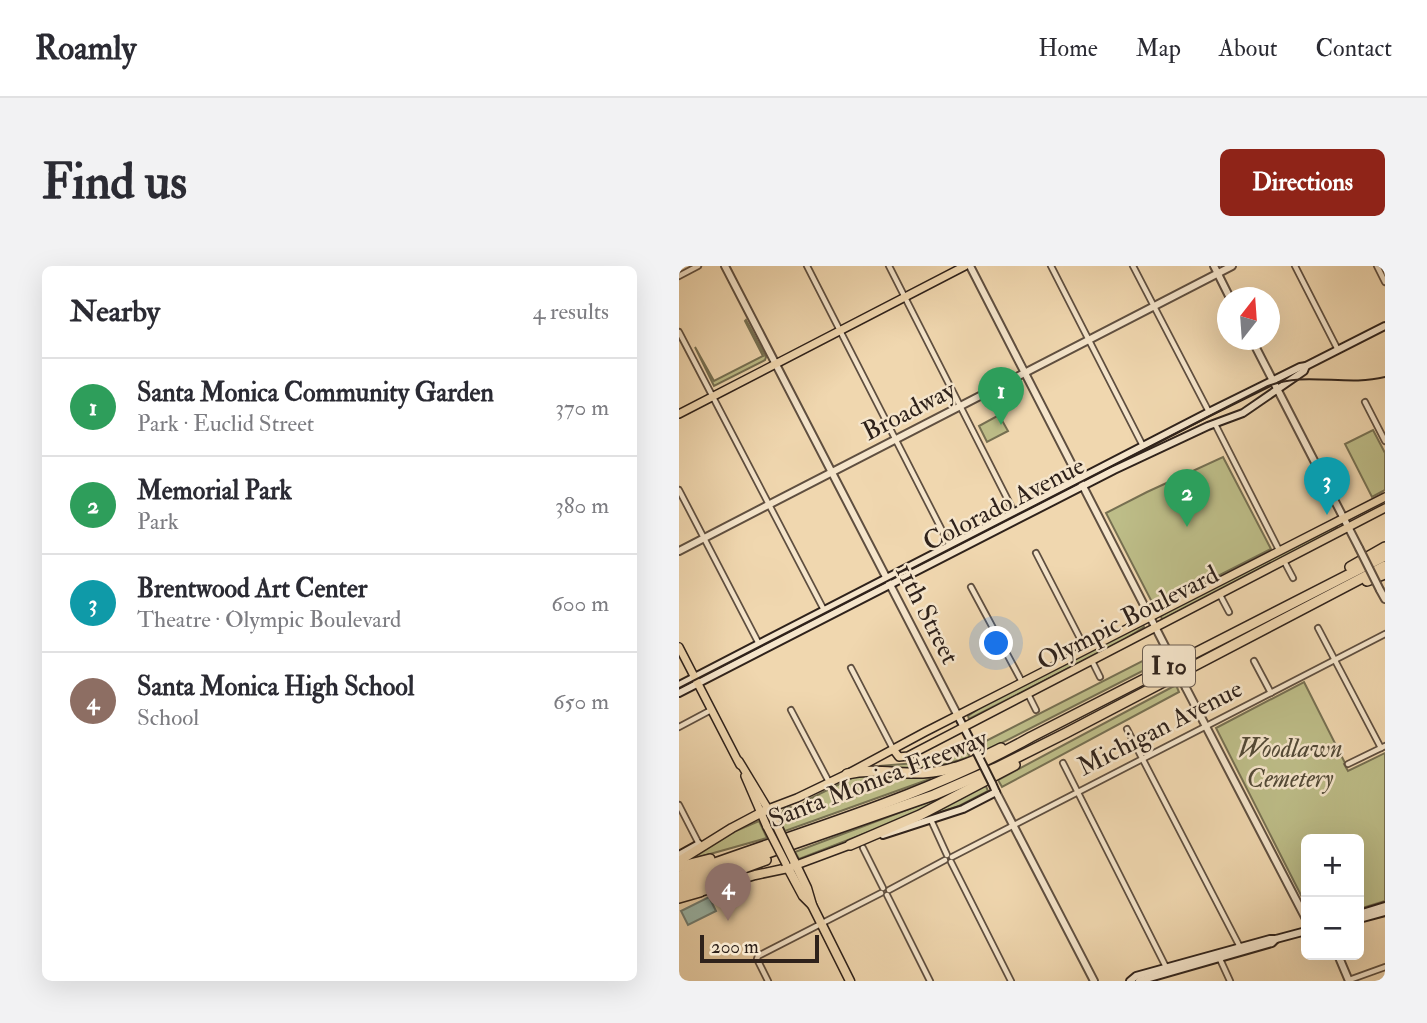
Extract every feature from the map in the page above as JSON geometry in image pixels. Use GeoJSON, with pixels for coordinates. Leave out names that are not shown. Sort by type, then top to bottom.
{"type":"FeatureCollection","features":[{"type":"Feature","properties":{"kind":"highway"},"geometry":{"type":"LineString","coordinates":[[1307,595],[1385,547]]}},
{"type":"Feature","properties":{"kind":"highway","name":"Santa Monica Freeway"},"geometry":{"type":"LineString","coordinates":[[679,876],[957,775],[1385,556]]}},
{"type":"Feature","properties":{"kind":"highway","name":"Santa Monica Freeway"},"geometry":{"type":"LineString","coordinates":[[679,884],[934,795],[996,768],[1385,566]]}},
{"type":"Feature","properties":{"kind":"highway"},"geometry":{"type":"LineString","coordinates":[[1301,610],[1315,607],[1385,574]]}},
{"type":"Feature","properties":{"kind":"highway"},"geometry":{"type":"LineString","coordinates":[[851,845],[959,795],[1049,747],[1066,733]]}},
{"type":"Feature","properties":{"kind":"highway"},"geometry":{"type":"LineString","coordinates":[[847,774],[868,770],[912,773],[946,770],[1017,740],[1031,737]]}},
{"type":"Feature","properties":{"kind":"highway"},"geometry":{"type":"LineString","coordinates":[[764,811],[791,864],[803,896],[812,905],[851,981]]}},
{"type":"Feature","properties":{"kind":"highway","name":"Olympic Boulevard"},"geometry":{"type":"LineString","coordinates":[[732,828],[764,811]]}},
{"type":"Feature","properties":{"kind":"highway"},"geometry":{"type":"LineString","coordinates":[[679,861],[732,828]]}},
{"type":"Feature","properties":{"kind":"highway"},"geometry":{"type":"LineString","coordinates":[[679,892],[766,860],[841,828]]}},
{"type":"Feature","properties":{"kind":"highway"},"geometry":{"type":"LineString","coordinates":[[679,867],[736,855]]}},
{"type":"Feature","properties":{"kind":"highway"},"geometry":{"type":"LineString","coordinates":[[679,901],[791,864]]}},
{"type":"Feature","properties":{"kind":"main road"},"geometry":{"type":"LineString","coordinates":[[679,414],[968,266]]}},
{"type":"Feature","properties":{"kind":"main road","name":"Olympic Boulevard"},"geometry":{"type":"LineString","coordinates":[[764,811],[847,774],[1385,496]]}},
{"type":"Feature","properties":{"kind":"main road","name":"Olympic Boulevard"},"geometry":{"type":"LineString","coordinates":[[893,749],[899,757],[908,756],[1385,508]]}},
{"type":"Feature","properties":{"kind":"main road"},"geometry":{"type":"LineString","coordinates":[[679,647],[764,811]]}},
{"type":"Feature","properties":{"kind":"main road"},"geometry":{"type":"LineString","coordinates":[[791,864],[851,845]]}},
{"type":"Feature","properties":{"kind":"street"},"geometry":{"type":"LineString","coordinates":[[679,275],[698,266]]}},
{"type":"Feature","properties":{"kind":"street","name":"11th Street"},"geometry":{"type":"LineString","coordinates":[[725,266],[1094,981]]}},
{"type":"Feature","properties":{"kind":"street"},"geometry":{"type":"LineString","coordinates":[[807,266],[950,545]]}},
{"type":"Feature","properties":{"kind":"street"},"geometry":{"type":"LineString","coordinates":[[889,266],[1014,512]]}},
{"type":"Feature","properties":{"kind":"street"},"geometry":{"type":"LineString","coordinates":[[968,266],[1301,909]]}},
{"type":"Feature","properties":{"kind":"street"},"geometry":{"type":"LineString","coordinates":[[1051,266],[1143,446]]}},
{"type":"Feature","properties":{"kind":"street"},"geometry":{"type":"LineString","coordinates":[[1133,266],[1209,412]]}},
{"type":"Feature","properties":{"kind":"street"},"geometry":{"type":"LineString","coordinates":[[1214,266],[1224,287]]}},
{"type":"Feature","properties":{"kind":"street","name":"Broadway"},"geometry":{"type":"LineString","coordinates":[[679,551],[1232,266]]}},
{"type":"Feature","properties":{"kind":"street"},"geometry":{"type":"LineString","coordinates":[[1295,266],[1338,350]]}},
{"type":"Feature","properties":{"kind":"street"},"geometry":{"type":"LineString","coordinates":[[1377,266],[1385,282]]}},
{"type":"Feature","properties":{"kind":"street","name":"Colorado Avenue"},"geometry":{"type":"LineString","coordinates":[[679,685],[696,680],[1081,482],[1209,412],[1385,326]]}},
{"type":"Feature","properties":{"kind":"street"},"geometry":{"type":"LineString","coordinates":[[679,332],[824,610]]}},
{"type":"Feature","properties":{"kind":"street"},"geometry":{"type":"LineString","coordinates":[[1257,350],[1385,599]]}},
{"type":"Feature","properties":{"kind":"street","name":"Colorado Avenue"},"geometry":{"type":"LineString","coordinates":[[679,693],[696,680],[759,644],[824,610],[889,581],[1014,512],[1243,413],[1304,371],[1306,366]]}},
{"type":"Feature","properties":{"kind":"street"},"geometry":{"type":"LineString","coordinates":[[1365,402],[1385,441]]}},
{"type":"Feature","properties":{"kind":"street"},"geometry":{"type":"LineString","coordinates":[[1215,424],[1279,551]]}},
{"type":"Feature","properties":{"kind":"street"},"geometry":{"type":"LineString","coordinates":[[679,491],[759,644]]}},
{"type":"Feature","properties":{"kind":"street"},"geometry":{"type":"LineString","coordinates":[[1035,553],[1086,650]]}},
{"type":"Feature","properties":{"kind":"street"},"geometry":{"type":"LineString","coordinates":[[1284,561],[1293,578]]}},
{"type":"Feature","properties":{"kind":"street"},"geometry":{"type":"LineString","coordinates":[[971,587],[1022,683]]}},
{"type":"Feature","properties":{"kind":"street"},"geometry":{"type":"LineString","coordinates":[[1220,595],[1229,612]]}},
{"type":"Feature","properties":{"kind":"street"},"geometry":{"type":"LineString","coordinates":[[1318,628],[1383,747],[1348,764]]}},
{"type":"Feature","properties":{"kind":"street","name":"Michigan Avenue"},"geometry":{"type":"LineString","coordinates":[[768,981],[757,957],[1385,634]]}},
{"type":"Feature","properties":{"kind":"street"},"geometry":{"type":"LineString","coordinates":[[1092,660],[1100,677]]}},
{"type":"Feature","properties":{"kind":"street"},"geometry":{"type":"LineString","coordinates":[[1254,661],[1271,693]]}},
{"type":"Feature","properties":{"kind":"street"},"geometry":{"type":"LineString","coordinates":[[851,668],[893,749]]}},
{"type":"Feature","properties":{"kind":"street"},"geometry":{"type":"LineString","coordinates":[[1027,693],[1036,710]]}},
{"type":"Feature","properties":{"kind":"street"},"geometry":{"type":"LineString","coordinates":[[679,727],[711,710]]}},
{"type":"Feature","properties":{"kind":"street"},"geometry":{"type":"LineString","coordinates":[[790,710],[829,783]]}},
{"type":"Feature","properties":{"kind":"street"},"geometry":{"type":"LineString","coordinates":[[1127,729],[1241,950]]}},
{"type":"Feature","properties":{"kind":"street"},"geometry":{"type":"LineString","coordinates":[[1063,763],[1167,970]]}},
{"type":"Feature","properties":{"kind":"street"},"geometry":{"type":"LineString","coordinates":[[851,845],[963,809],[996,792]]}},
{"type":"Feature","properties":{"kind":"street"},"geometry":{"type":"LineString","coordinates":[[679,805],[699,844]]}},
{"type":"Feature","properties":{"kind":"street"},"geometry":{"type":"LineString","coordinates":[[931,820],[1011,981]]}},
{"type":"Feature","properties":{"kind":"street","name":"Olympic Boulevard"},"geometry":{"type":"LineString","coordinates":[[679,855],[732,828]]}},
{"type":"Feature","properties":{"kind":"street"},"geometry":{"type":"LineString","coordinates":[[863,848],[930,981]]}},
{"type":"Feature","properties":{"kind":"street"},"geometry":{"type":"LineString","coordinates":[[1364,917],[1385,906]]}},
{"type":"Feature","properties":{"kind":"street"},"geometry":{"type":"LineString","coordinates":[[1364,913],[1385,912]]}},
{"type":"Feature","properties":{"kind":"street"},"geometry":{"type":"LineString","coordinates":[[1133,981],[1136,976],[1167,970],[1301,932]]}},
{"type":"Feature","properties":{"kind":"street"},"geometry":{"type":"LineString","coordinates":[[1219,956],[1230,981]]}},
{"type":"Feature","properties":{"kind":"street"},"geometry":{"type":"LineString","coordinates":[[1340,960],[1349,980],[1385,967]]}},
{"type":"Feature","properties":{"kind":"green space"},"geometry":{"type":"Polygon","coordinates":[[[746,320],[766,357],[765,360],[714,386],[695,347],[714,381],[763,356],[746,320]]]}},
{"type":"Feature","properties":{"kind":"green space"},"geometry":{"type":"Polygon","coordinates":[[[999,415],[1008,431],[987,442],[979,426],[999,415]]]}},
{"type":"Feature","properties":{"kind":"green space"},"geometry":{"type":"Polygon","coordinates":[[[1373,430],[1385,453],[1385,490],[1372,497],[1345,444],[1373,430]]]}},
{"type":"Feature","properties":{"kind":"green space"},"geometry":{"type":"Polygon","coordinates":[[[1223,457],[1271,549],[1155,608],[1106,513],[1223,457]]]}},
{"type":"Feature","properties":{"kind":"green space"},"geometry":{"type":"Polygon","coordinates":[[[1336,525],[1337,528],[1317,541],[1162,620],[1161,616],[1179,605],[1336,525]]]}},
{"type":"Feature","properties":{"kind":"green space"},"geometry":{"type":"Polygon","coordinates":[[[1143,624],[1144,627],[1124,640],[969,719],[968,716],[987,703],[1143,624]]]}},
{"type":"Feature","properties":{"kind":"green space"},"geometry":{"type":"Polygon","coordinates":[[[1160,652],[1164,660],[984,752],[980,744],[1160,652]]]}},
{"type":"Feature","properties":{"kind":"green space","name":"Woodlawn Cemetery"},"geometry":{"type":"Polygon","coordinates":[[[1304,682],[1348,771],[1385,753],[1385,901],[1364,907],[1364,834],[1301,834],[1301,895],[1216,728],[1304,682]]]}},
{"type":"Feature","properties":{"kind":"green space"},"geometry":{"type":"Polygon","coordinates":[[[1176,685],[1179,692],[1002,787],[998,780],[1176,685]]]}},
{"type":"Feature","properties":{"kind":"green space"},"geometry":{"type":"Polygon","coordinates":[[[966,749],[970,757],[946,764],[914,768],[879,766],[916,763],[966,749]]]}},
{"type":"Feature","properties":{"kind":"green space"},"geometry":{"type":"Polygon","coordinates":[[[929,775],[930,779],[785,831],[779,820],[784,809],[797,809],[807,800],[856,776],[929,775]]]}},
{"type":"Feature","properties":{"kind":"green space"},"geometry":{"type":"Polygon","coordinates":[[[985,784],[988,791],[959,806],[933,815],[931,813],[985,784]]]}},
{"type":"Feature","properties":{"kind":"green space"},"geometry":{"type":"Polygon","coordinates":[[[954,792],[955,794],[910,816],[799,859],[795,852],[954,792]]]}},
{"type":"Feature","properties":{"kind":"green space"},"geometry":{"type":"Polygon","coordinates":[[[759,821],[767,838],[685,861],[731,833],[759,821]]]}},
{"type":"Feature","properties":{"kind":"shaded area"},"geometry":{"type":"Polygon","coordinates":[[[709,897],[716,911],[688,925],[681,911],[709,897]]]}},
{"type":"Feature","properties":{"kind":"tram line"},"geometry":{"type":"LineString","coordinates":[[679,688],[1268,386],[1297,380],[1356,381],[1385,377]]}},
{"type":"Feature","properties":{"kind":"place","name":"Santa Monica Community Garden"},"geometry":{"type":"Point","coordinates":[1001,425]}},
{"type":"Feature","properties":{"kind":"place","name":"Brentwood Art Center"},"geometry":{"type":"Point","coordinates":[1327,515]}},
{"type":"Feature","properties":{"kind":"place","name":"Memorial Park"},"geometry":{"type":"Point","coordinates":[1187,527]}},
{"type":"Feature","properties":{"kind":"place","name":"Santa Monica High School"},"geometry":{"type":"Point","coordinates":[728,921]}}]}
